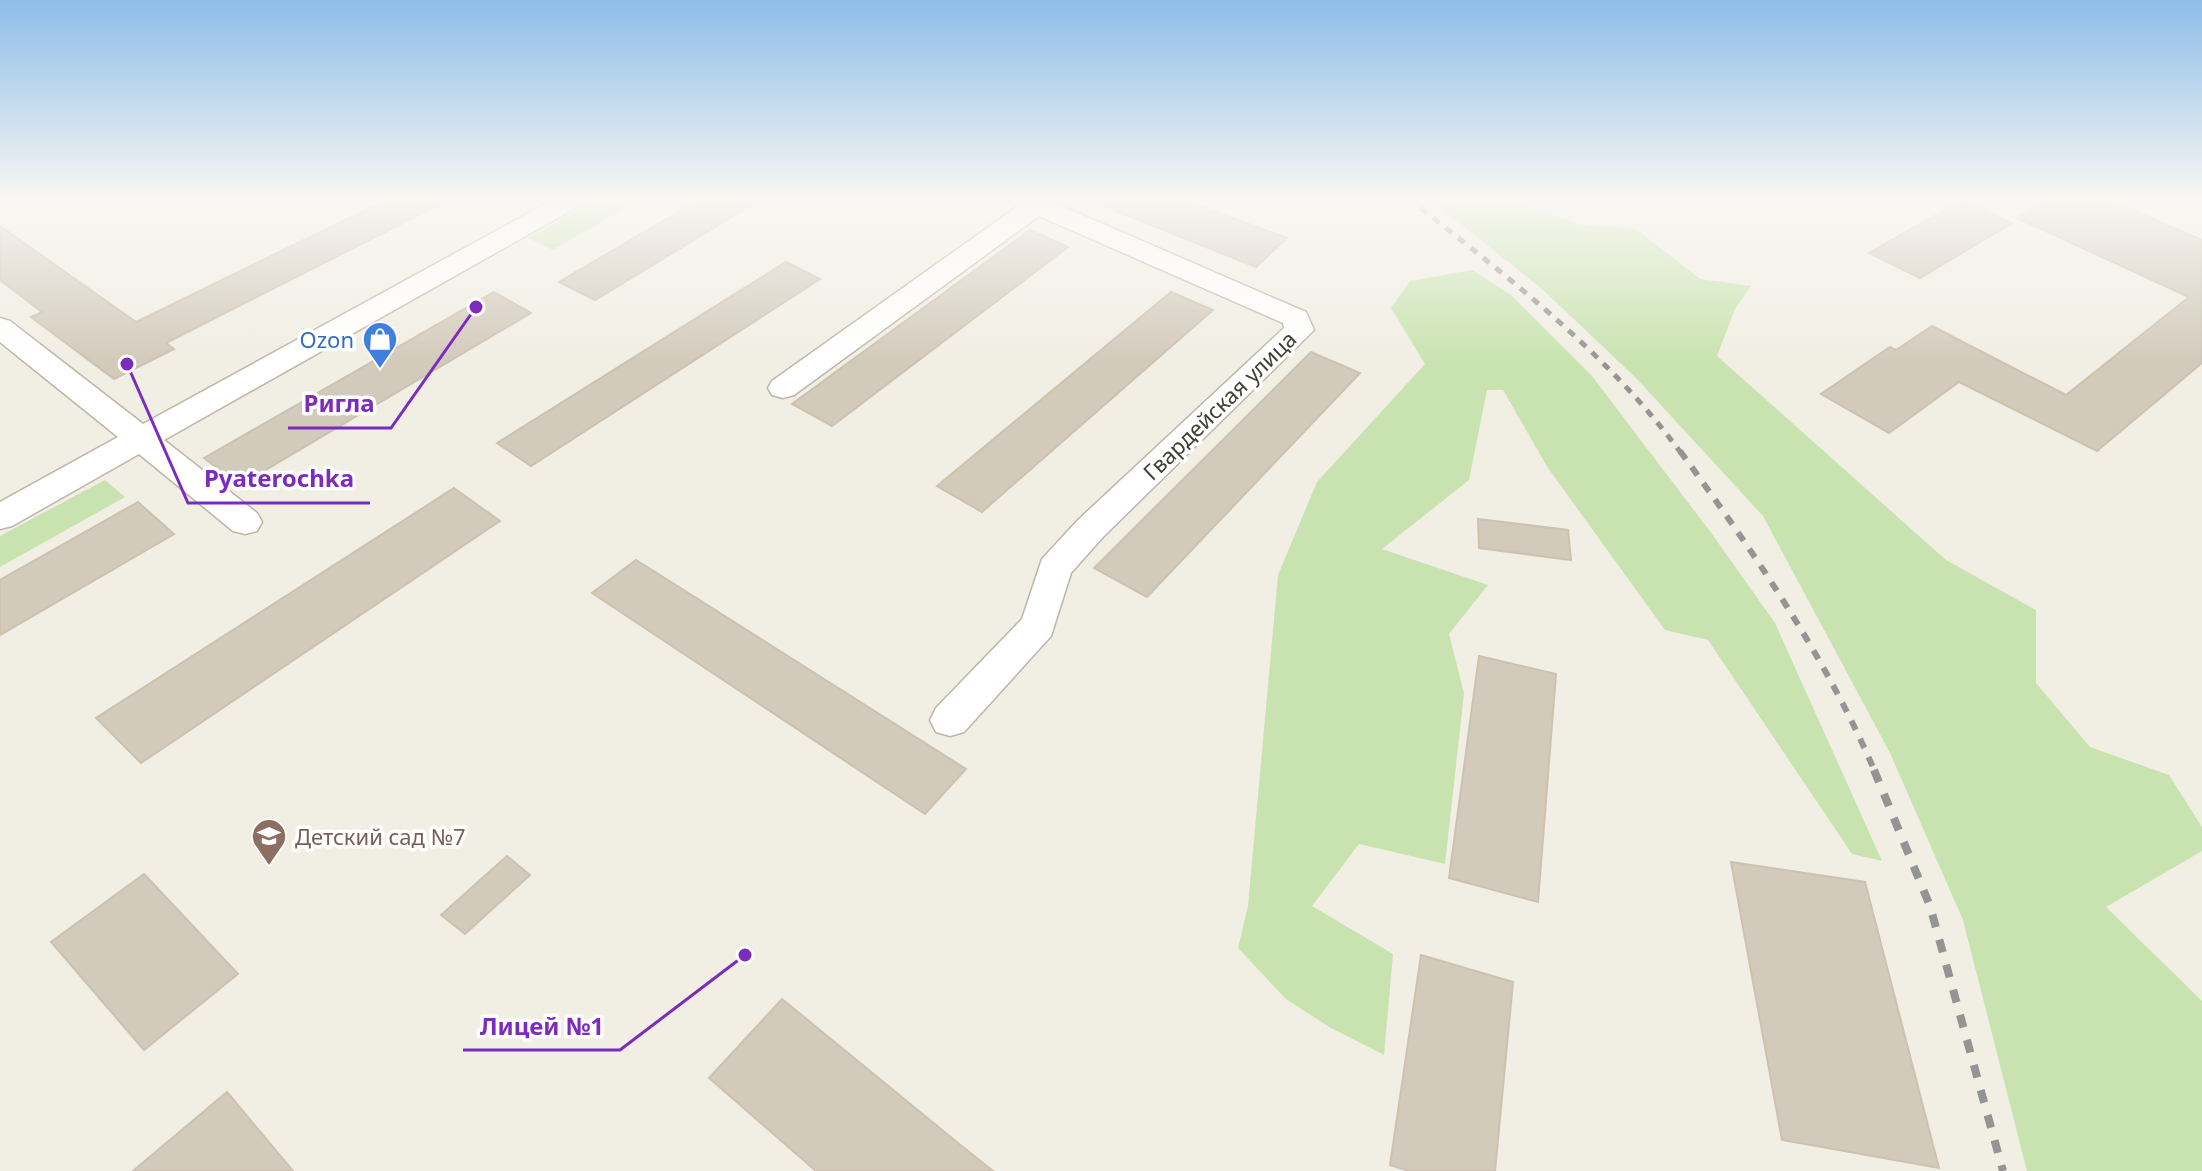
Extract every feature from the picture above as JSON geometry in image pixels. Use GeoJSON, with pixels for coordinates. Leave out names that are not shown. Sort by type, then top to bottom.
{"type":"FeatureCollection","features":[{"type":"Feature","properties":{"kind":"street"},"geometry":{"type":"LineString","coordinates":[[0,517],[476,253]]}},
{"type":"Feature","properties":{"kind":"street"},"geometry":{"type":"LineString","coordinates":[[783,388],[961,253]]}},
{"type":"Feature","properties":{"kind":"street","name":"Гвардейская улица"},"geometry":{"type":"LineString","coordinates":[[950,720],[1038,626],[1055,568],[1090,529],[1299,330],[1296,318],[1147,253]]}},
{"type":"Feature","properties":{"kind":"street"},"geometry":{"type":"LineString","coordinates":[[0,327],[245,522]]}},
{"type":"Feature","properties":{"kind":"green space"},"geometry":{"type":"Polygon","coordinates":[[[1496,253],[1666,253],[1700,279],[1751,286],[1735,309],[1717,356],[1946,560],[2036,610],[2036,683],[2090,747],[2169,775],[2202,827],[2202,851],[2106,907],[2202,1001],[2202,1171],[2027,1171],[1963,920],[1890,753],[1763,516],[1636,378],[1541,288],[1496,253]]]}},
{"type":"Feature","properties":{"kind":"green space"},"geometry":{"type":"Polygon","coordinates":[[[1472,270],[1511,295],[1592,376],[1775,623],[1882,861],[1852,854],[1708,640],[1665,630],[1548,468],[1503,390],[1487,390],[1469,480],[1382,549],[1488,585],[1449,634],[1464,693],[1445,864],[1359,844],[1312,906],[1393,954],[1384,1055],[1331,1028],[1286,999],[1238,948],[1248,906],[1278,575],[1317,482],[1425,364],[1391,308],[1410,281],[1472,270]]]}},
{"type":"Feature","properties":{"kind":"green space"},"geometry":{"type":"Polygon","coordinates":[[[105,480],[125,497],[0,567],[0,536],[105,480]]]}},
{"type":"Feature","properties":{"kind":"building"},"geometry":{"type":"Polygon","coordinates":[[[0,253],[38,253],[136,322],[278,253],[344,253],[166,343],[174,349],[114,379],[31,317],[42,312],[0,280],[0,253]]]}},
{"type":"Feature","properties":{"kind":"building"},"geometry":{"type":"Polygon","coordinates":[[[609,253],[673,253],[595,300],[559,282],[609,253]]]}},
{"type":"Feature","properties":{"kind":"building"},"geometry":{"type":"Polygon","coordinates":[[[999,253],[1061,253],[832,426],[792,404],[999,253]]]}},
{"type":"Feature","properties":{"kind":"building"},"geometry":{"type":"Polygon","coordinates":[[[1220,253],[1271,253],[1256,267],[1220,253]]]}},
{"type":"Feature","properties":{"kind":"building"},"geometry":{"type":"Polygon","coordinates":[[[1870,253],[1962,253],[1920,278],[1870,253]]]}},
{"type":"Feature","properties":{"kind":"building"},"geometry":{"type":"Polygon","coordinates":[[[2092,253],[2202,253],[2202,363],[2097,451],[1959,382],[1889,433],[1821,394],[1890,347],[1896,350],[1932,326],[2066,395],[2189,297],[2092,253]]]}},
{"type":"Feature","properties":{"kind":"building"},"geometry":{"type":"Polygon","coordinates":[[[786,262],[820,279],[531,466],[497,443],[786,262]]]}},
{"type":"Feature","properties":{"kind":"building"},"geometry":{"type":"Polygon","coordinates":[[[494,292],[531,313],[240,485],[204,458],[494,292]]]}},
{"type":"Feature","properties":{"kind":"building"},"geometry":{"type":"Polygon","coordinates":[[[1171,292],[1213,310],[982,512],[937,486],[1171,292]]]}},
{"type":"Feature","properties":{"kind":"building"},"geometry":{"type":"Polygon","coordinates":[[[1311,352],[1360,373],[1147,597],[1094,568],[1311,352]]]}},
{"type":"Feature","properties":{"kind":"building"},"geometry":{"type":"Polygon","coordinates":[[[454,488],[500,521],[141,763],[96,718],[454,488]]]}},
{"type":"Feature","properties":{"kind":"building"},"geometry":{"type":"Polygon","coordinates":[[[138,502],[174,534],[0,635],[0,580],[138,502]]]}},
{"type":"Feature","properties":{"kind":"building"},"geometry":{"type":"Polygon","coordinates":[[[1478,519],[1568,530],[1571,560],[1479,548],[1478,519]]]}},
{"type":"Feature","properties":{"kind":"building"},"geometry":{"type":"Polygon","coordinates":[[[636,560],[966,769],[925,814],[592,593],[636,560]]]}},
{"type":"Feature","properties":{"kind":"building"},"geometry":{"type":"Polygon","coordinates":[[[1479,656],[1556,674],[1538,902],[1449,878],[1479,656]]]}},
{"type":"Feature","properties":{"kind":"building"},"geometry":{"type":"Polygon","coordinates":[[[507,856],[530,875],[465,934],[441,915],[507,856]]]}},
{"type":"Feature","properties":{"kind":"building"},"geometry":{"type":"Polygon","coordinates":[[[1731,862],[1865,882],[1939,1168],[1782,1140],[1731,862]]]}},
{"type":"Feature","properties":{"kind":"building"},"geometry":{"type":"Polygon","coordinates":[[[144,874],[238,974],[144,1050],[51,942],[144,874]]]}},
{"type":"Feature","properties":{"kind":"building"},"geometry":{"type":"Polygon","coordinates":[[[1421,955],[1513,982],[1495,1171],[1409,1171],[1390,1165],[1421,955]]]}},
{"type":"Feature","properties":{"kind":"building"},"geometry":{"type":"Polygon","coordinates":[[[782,999],[993,1171],[816,1171],[709,1078],[782,999]]]}},
{"type":"Feature","properties":{"kind":"building"},"geometry":{"type":"Polygon","coordinates":[[[227,1092],[293,1171],[133,1171],[227,1092]]]}},
{"type":"Feature","properties":{"kind":"railway"},"geometry":{"type":"LineString","coordinates":[[1476,253],[1588,348],[1621,381],[1681,453]]}},
{"type":"Feature","properties":{"kind":"railway"},"geometry":{"type":"LineString","coordinates":[[1680,451],[1734,527],[1811,646],[1856,729],[1875,772]]}},
{"type":"Feature","properties":{"kind":"railway"},"geometry":{"type":"LineString","coordinates":[[1874,770],[1930,906],[2003,1171]]}},
{"type":"Feature","properties":{"kind":"place","name":"Ригла"},"geometry":{"type":"Point","coordinates":[476,307]}},
{"type":"Feature","properties":{"kind":"place","name":"Pyaterochka"},"geometry":{"type":"Point","coordinates":[127,364]}},
{"type":"Feature","properties":{"kind":"place","name":"Ozon"},"geometry":{"type":"Point","coordinates":[380,370]}},
{"type":"Feature","properties":{"kind":"place","name":"Детский сад №7"},"geometry":{"type":"Point","coordinates":[269,867]}},
{"type":"Feature","properties":{"kind":"place","name":"Лицей №1"},"geometry":{"type":"Point","coordinates":[745,955]}}]}
